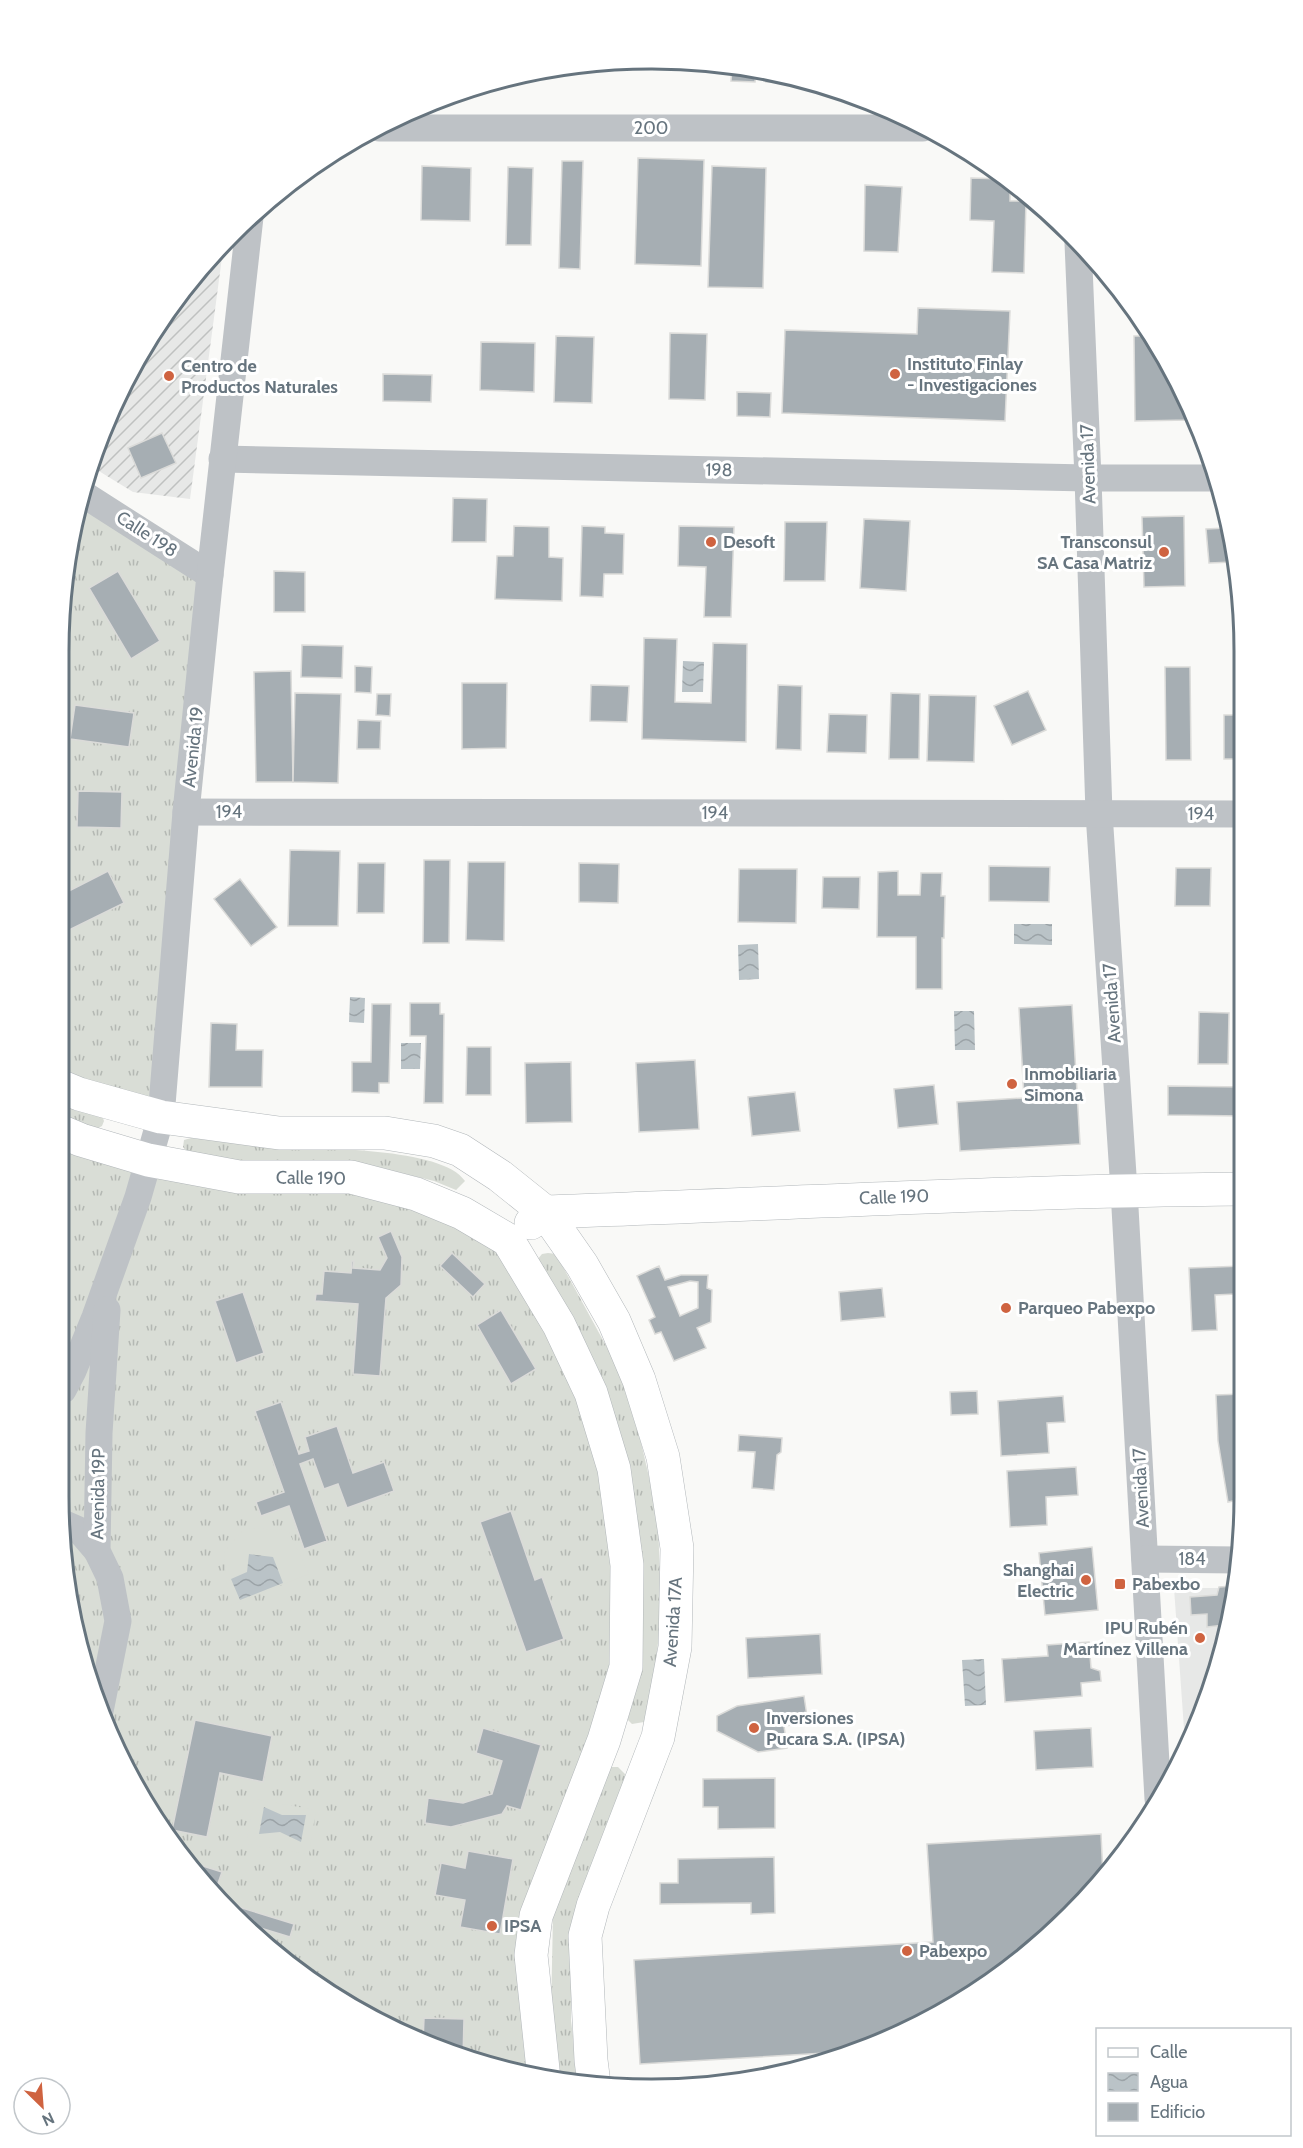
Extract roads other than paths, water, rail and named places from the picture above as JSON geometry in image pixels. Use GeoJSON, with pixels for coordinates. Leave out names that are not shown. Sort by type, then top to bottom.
{"type":"FeatureCollection","features":[{"type":"Feature","properties":{"kind":"main road"},"geometry":{"type":"LineString","coordinates":[[69,1090],[161,1117],[279,1133],[385,1133],[434,1141],[460,1150],[500,1176],[545,1212],[508,1240],[559,1325],[586,1383],[614,1469],[627,1566],[626,1666],[604,1740],[536,1916],[531,1954],[543,2069]]}},
{"type":"Feature","properties":{"kind":"main road","name":"Calle 190"},"geometry":{"type":"LineString","coordinates":[[69,1135],[148,1160],[239,1177],[351,1177],[416,1194],[462,1213],[508,1240]]}},
{"type":"Feature","properties":{"kind":"main road","name":"Calle 190"},"geometry":{"type":"LineString","coordinates":[[545,1212],[860,1198],[1234,1189]]}},
{"type":"Feature","properties":{"kind":"main road","name":"Avenida 17A"},"geometry":{"type":"LineString","coordinates":[[545,1212],[582,1265],[614,1321],[639,1380],[663,1457],[673,1510],[677,1548],[675,1647],[658,1737],[593,1906],[585,1936],[593,2076]]}},
{"type":"Feature","properties":{"kind":"main road"},"geometry":{"type":"LineString","coordinates":[[604,1740],[653,1750]]}},
{"type":"Feature","properties":{"kind":"street","name":"200"},"geometry":{"type":"LineString","coordinates":[[396,128],[907,128]]}},
{"type":"Feature","properties":{"kind":"street","name":"Avenida 19"},"geometry":{"type":"LineString","coordinates":[[111,1271],[138,1197],[161,1117],[186,812],[222,459],[248,232]]}},
{"type":"Feature","properties":{"kind":"street","name":"Avenida 17"},"geometry":{"type":"LineString","coordinates":[[1078,255],[1089,478],[1100,813],[1157,1786]]}},
{"type":"Feature","properties":{"kind":"street","name":"198"},"geometry":{"type":"LineString","coordinates":[[222,459],[1089,478],[1207,477]]}},
{"type":"Feature","properties":{"kind":"street","name":"Calle 198"},"geometry":{"type":"LineString","coordinates":[[90,498],[210,575]]}},
{"type":"Feature","properties":{"kind":"street","name":"194"},"geometry":{"type":"LineString","coordinates":[[186,812],[1234,814]]}},
{"type":"Feature","properties":{"kind":"street"},"geometry":{"type":"LineString","coordinates":[[69,1379],[91,1328],[111,1271]]}},
{"type":"Feature","properties":{"kind":"street","name":"Avenida 19P"},"geometry":{"type":"LineString","coordinates":[[104,1693],[118,1621],[110,1578],[97,1551],[99,1433],[111,1271]]}},
{"type":"Feature","properties":{"kind":"street"},"geometry":{"type":"LineString","coordinates":[[70,1526],[79,1530],[97,1551]]}},
{"type":"Feature","properties":{"kind":"street","name":"184"},"geometry":{"type":"LineString","coordinates":[[1145,1559],[1230,1560]]}},
{"type":"Feature","properties":{"kind":"water"},"geometry":{"type":"Polygon","coordinates":[[[683,661],[704,662],[703,692],[682,692],[683,661]]]}},
{"type":"Feature","properties":{"kind":"water"},"geometry":{"type":"Polygon","coordinates":[[[1014,924],[1052,924],[1052,945],[1014,944],[1014,924]]]}},
{"type":"Feature","properties":{"kind":"water"},"geometry":{"type":"Polygon","coordinates":[[[758,944],[759,979],[739,980],[738,945],[758,944]]]}},
{"type":"Feature","properties":{"kind":"water"},"geometry":{"type":"Polygon","coordinates":[[[350,997],[365,998],[364,1023],[349,1022],[350,997]]]}},
{"type":"Feature","properties":{"kind":"water"},"geometry":{"type":"Polygon","coordinates":[[[954,1011],[974,1011],[975,1050],[955,1050],[954,1011]]]}},
{"type":"Feature","properties":{"kind":"water"},"geometry":{"type":"Polygon","coordinates":[[[401,1043],[421,1043],[420,1069],[401,1069],[401,1043]]]}},
{"type":"Feature","properties":{"kind":"water"},"geometry":{"type":"Polygon","coordinates":[[[249,1554],[273,1557],[283,1583],[240,1600],[231,1579],[247,1572],[249,1554]]]}},
{"type":"Feature","properties":{"kind":"water"},"geometry":{"type":"Polygon","coordinates":[[[984,1659],[986,1705],[965,1706],[962,1660],[984,1659]]]}},
{"type":"Feature","properties":{"kind":"water"},"geometry":{"type":"Polygon","coordinates":[[[264,1807],[282,1815],[306,1815],[301,1842],[280,1832],[259,1834],[264,1807]]]}},
{"type":"Feature","properties":{"kind":"place","name":"Instituto Finlay - Investigaciones"},"geometry":{"type":"Point","coordinates":[895,374]}},
{"type":"Feature","properties":{"kind":"place","name":"Centro de Productos Naturales"},"geometry":{"type":"Point","coordinates":[169,376]}},
{"type":"Feature","properties":{"kind":"place","name":"Desoft"},"geometry":{"type":"Point","coordinates":[711,542]}},
{"type":"Feature","properties":{"kind":"place","name":"Transconsul SA Casa Matriz"},"geometry":{"type":"Point","coordinates":[1164,552]}},
{"type":"Feature","properties":{"kind":"place","name":"Inmobiliaria Simona"},"geometry":{"type":"Point","coordinates":[1012,1084]}},
{"type":"Feature","properties":{"kind":"place","name":"Parqueo Pabexpo"},"geometry":{"type":"Point","coordinates":[1006,1308]}},
{"type":"Feature","properties":{"kind":"place","name":"Shanghai Electric"},"geometry":{"type":"Point","coordinates":[1086,1580]}},
{"type":"Feature","properties":{"kind":"place","name":"Pabexbo"},"geometry":{"type":"Point","coordinates":[1120,1584]}},
{"type":"Feature","properties":{"kind":"place","name":"IPU Rubén Martínez Villena"},"geometry":{"type":"Point","coordinates":[1200,1638]}},
{"type":"Feature","properties":{"kind":"place","name":"Inversiones Pucara S.A. (IPSA)"},"geometry":{"type":"Point","coordinates":[754,1728]}},
{"type":"Feature","properties":{"kind":"place","name":"IPSA"},"geometry":{"type":"Point","coordinates":[492,1926]}},
{"type":"Feature","properties":{"kind":"place","name":"Pabexpo"},"geometry":{"type":"Point","coordinates":[907,1951]}}]}
